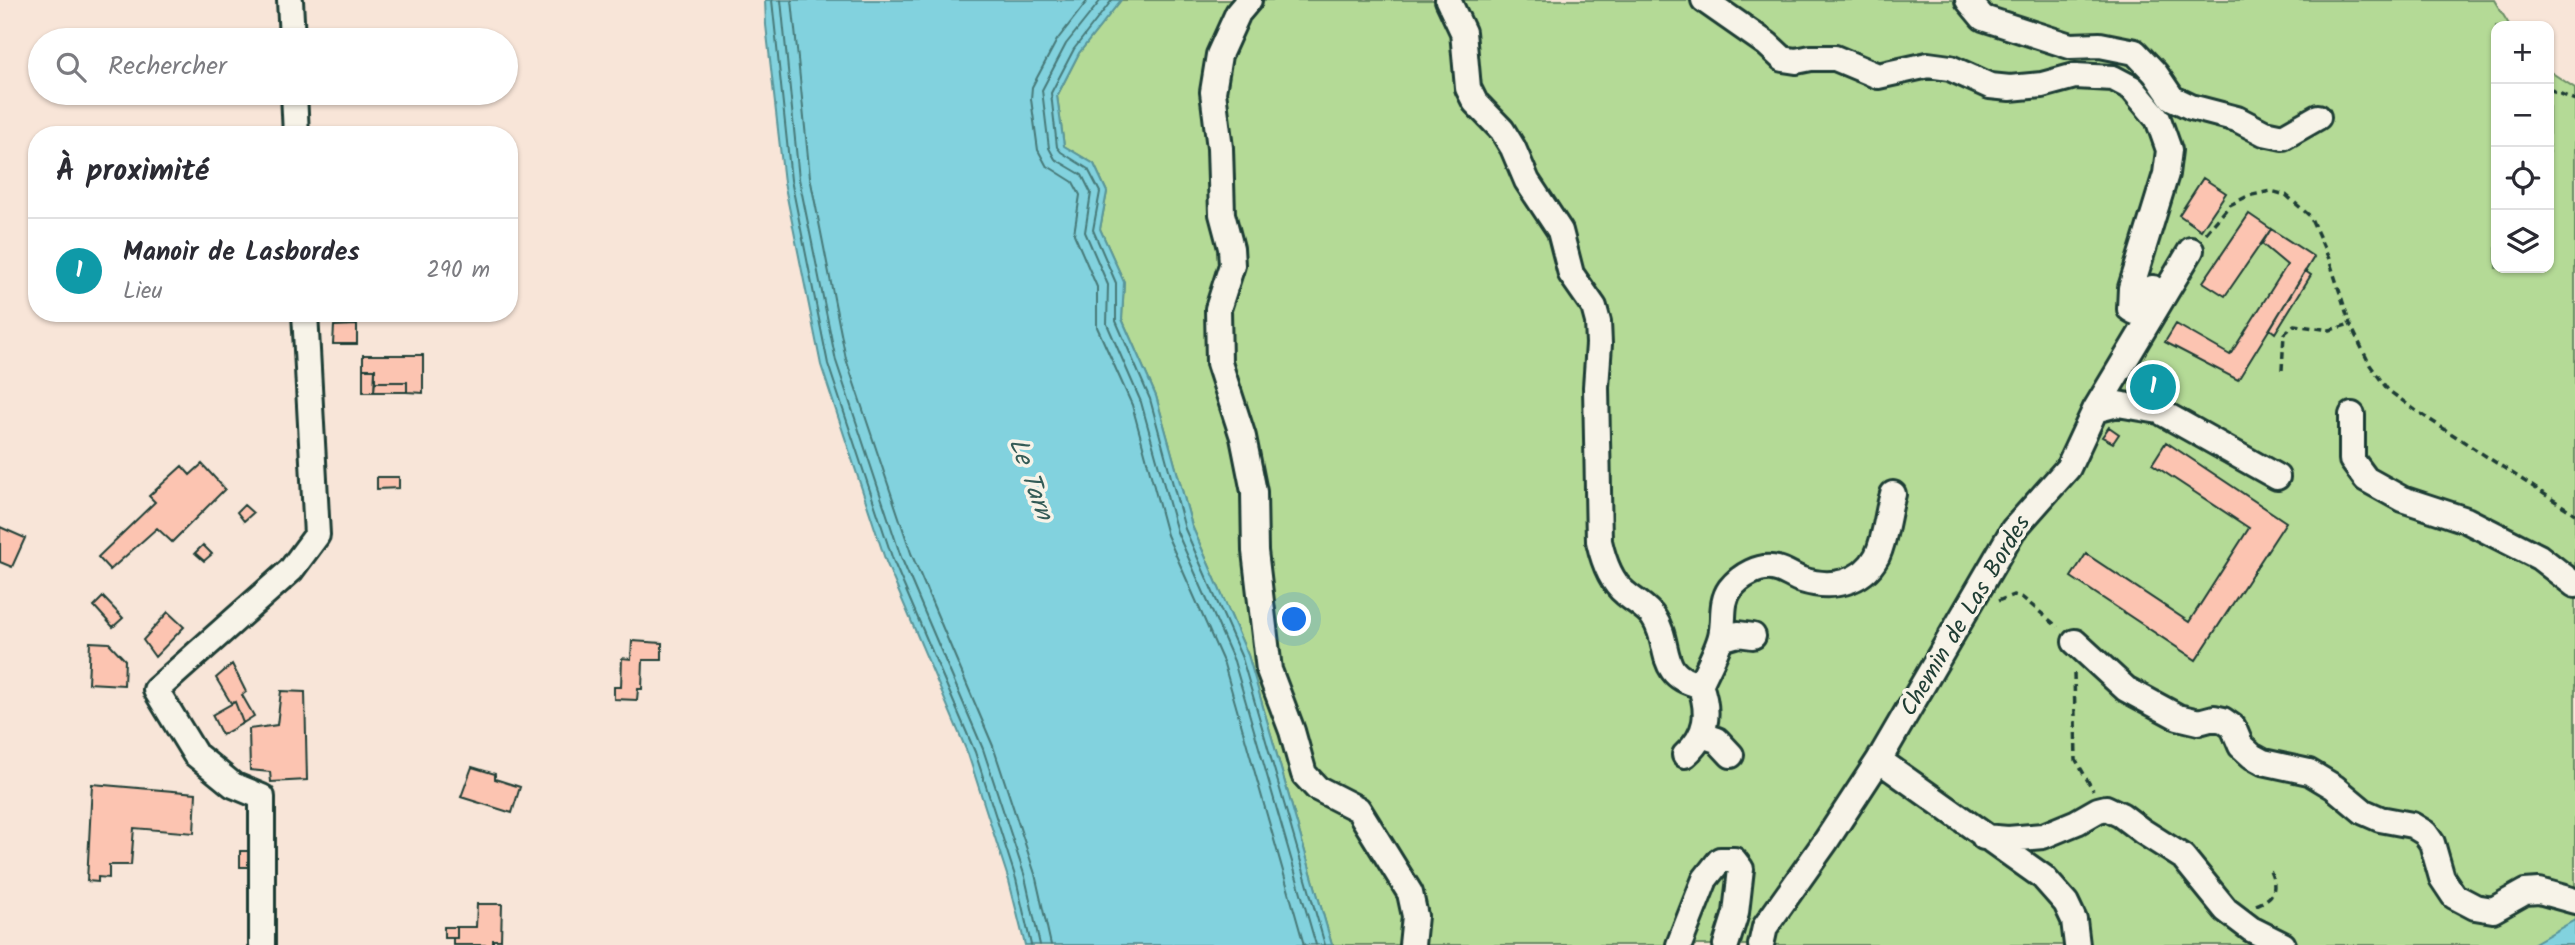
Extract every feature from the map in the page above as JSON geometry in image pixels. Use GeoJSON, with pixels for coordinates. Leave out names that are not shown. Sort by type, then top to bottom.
{"type":"FeatureCollection","features":[{"type":"Feature","properties":{"kind":"street"},"geometry":{"type":"LineString","coordinates":[[290,0],[291,28]]}},
{"type":"Feature","properties":{"kind":"street"},"geometry":{"type":"LineString","coordinates":[[1249,0],[1238,13],[1220,55],[1213,92],[1220,148],[1222,214],[1231,248],[1232,265],[1218,309],[1218,323],[1220,363],[1243,437],[1254,492],[1255,551],[1269,670],[1292,730],[1304,774],[1317,788],[1358,809],[1410,893],[1415,916],[1412,945]]}},
{"type":"Feature","properties":{"kind":"street"},"geometry":{"type":"LineString","coordinates":[[1448,0],[1463,32],[1468,89],[1475,102],[1502,130],[1513,148],[1527,181],[1560,231],[1571,274],[1594,307],[1599,344],[1596,387],[1599,541],[1604,562],[1622,591],[1654,617],[1665,654],[1674,672],[1686,682],[1700,685]]}},
{"type":"Feature","properties":{"kind":"street"},"geometry":{"type":"LineString","coordinates":[[1704,0],[1767,44],[1783,60],[1835,58],[1878,76],[1928,65],[1950,68],[1990,86],[2010,89],[2042,85],[2076,76],[2113,78],[2132,88],[2158,119],[2169,150],[2166,174],[2131,288],[2130,309],[2135,312],[2161,276],[2191,250]]}},
{"type":"Feature","properties":{"kind":"street"},"geometry":{"type":"LineString","coordinates":[[1968,0],[1983,18],[2070,46],[2100,45],[2135,51],[2155,73],[2172,98],[2191,107],[2237,119],[2264,133],[2283,137],[2318,117]]}},
{"type":"Feature","properties":{"kind":"street"},"geometry":{"type":"LineString","coordinates":[[295,105],[296,126]]}},
{"type":"Feature","properties":{"kind":"street","name":"Chemin de Las Bordes"},"geometry":{"type":"LineString","coordinates":[[1762,945],[1765,927],[1879,760],[2012,530],[2068,468],[2095,410],[2191,250]]}},
{"type":"Feature","properties":{"kind":"street"},"geometry":{"type":"LineString","coordinates":[[262,945],[262,797],[233,785],[195,754],[156,690],[291,570],[317,535],[305,322]]}},
{"type":"Feature","properties":{"kind":"street"},"geometry":{"type":"LineString","coordinates":[[2095,410],[2118,404],[2159,411],[2277,477]]}},
{"type":"Feature","properties":{"kind":"street"},"geometry":{"type":"LineString","coordinates":[[2352,415],[2352,460],[2366,480],[2402,499],[2466,520],[2515,544],[2539,557],[2575,585]]}},
{"type":"Feature","properties":{"kind":"street"},"geometry":{"type":"LineString","coordinates":[[1685,755],[1702,735],[1707,718],[1705,698],[1700,685],[1721,639],[1723,608],[1729,590],[1743,576],[1768,568],[1818,583],[1854,580],[1876,557],[1883,539],[1892,494]]}},
{"type":"Feature","properties":{"kind":"street"},"geometry":{"type":"LineString","coordinates":[[1721,639],[1738,634],[1753,636]]}},
{"type":"Feature","properties":{"kind":"street"},"geometry":{"type":"LineString","coordinates":[[2076,642],[2126,689],[2178,717],[2199,722],[2214,718],[2223,720],[2233,727],[2241,746],[2252,756],[2263,762],[2309,772],[2364,812],[2380,819],[2412,825],[2425,833],[2432,844],[2442,878],[2454,896],[2475,907],[2493,910],[2525,892],[2539,891],[2575,901]]}},
{"type":"Feature","properties":{"kind":"street"},"geometry":{"type":"LineString","coordinates":[[1702,735],[1717,740],[1731,755]]}},
{"type":"Feature","properties":{"kind":"street"},"geometry":{"type":"LineString","coordinates":[[1879,760],[2042,877],[2066,903],[2074,920],[2077,945]]}},
{"type":"Feature","properties":{"kind":"street"},"geometry":{"type":"LineString","coordinates":[[1984,836],[2008,839],[2042,835],[2106,808],[2121,815],[2183,857],[2226,910],[2251,929],[2283,945]]}},
{"type":"Feature","properties":{"kind":"street"},"geometry":{"type":"LineString","coordinates":[[1679,945],[1705,879],[1720,860],[1734,860],[1741,869],[1736,913],[1726,945]]}},
{"type":"Feature","properties":{"kind":"path"},"geometry":{"type":"LineString","coordinates":[[2554,91],[2575,100]]}},
{"type":"Feature","properties":{"kind":"path"},"geometry":{"type":"LineString","coordinates":[[2191,250],[2230,205],[2248,196],[2271,191],[2286,195],[2309,216],[2329,259],[2350,324],[2370,365],[2388,390],[2575,514]]}},
{"type":"Feature","properties":{"kind":"path"},"geometry":{"type":"LineString","coordinates":[[2282,370],[2284,334],[2294,325],[2330,330],[2350,324]]}},
{"type":"Feature","properties":{"kind":"path"},"geometry":{"type":"LineString","coordinates":[[1998,601],[2012,596],[2023,598],[2076,642],[2076,760],[2106,808]]}},
{"type":"Feature","properties":{"kind":"path"},"geometry":{"type":"LineString","coordinates":[[2226,910],[2267,901],[2275,883],[2270,871]]}},
{"type":"Feature","properties":{"kind":"green space"},"geometry":{"type":"Polygon","coordinates":[[[1121,0],[2494,0],[2507,21],[2491,21],[2491,273],[2554,273],[2554,74],[2575,88],[2575,945],[1332,945],[1248,655],[1192,526],[1156,396],[1122,319],[1124,282],[1100,229],[1107,192],[1094,164],[1064,146],[1057,96],[1079,53],[1121,0]]]}},
{"type":"Feature","properties":{"kind":"water","name":"Le Tarn"},"geometry":{"type":"Polygon","coordinates":[[[765,0],[1121,0],[1079,53],[1057,96],[1064,146],[1094,164],[1107,192],[1100,229],[1124,282],[1122,319],[1156,396],[1192,526],[1248,655],[1332,945],[1025,945],[1009,881],[968,754],[886,562],[821,365],[784,182],[765,0]]]}},
{"type":"Feature","properties":{"kind":"water"},"geometry":{"type":"Polygon","coordinates":[[[2575,920],[2575,945],[2531,945],[2575,920]]]}},
{"type":"Feature","properties":{"kind":"building"},"geometry":{"type":"Polygon","coordinates":[[[2203,178],[2226,193],[2201,230],[2179,215],[2203,178]]]}},
{"type":"Feature","properties":{"kind":"building"},"geometry":{"type":"Polygon","coordinates":[[[2249,214],[2271,229],[2225,296],[2203,282],[2249,214]]]}},
{"type":"Feature","properties":{"kind":"building"},"geometry":{"type":"Polygon","coordinates":[[[2271,229],[2314,257],[2238,380],[2165,342],[2176,324],[2230,355],[2287,265],[2262,244],[2271,229]]]}},
{"type":"Feature","properties":{"kind":"building"},"geometry":{"type":"Polygon","coordinates":[[[2305,271],[2311,275],[2275,333],[2270,329],[2305,271]]]}},
{"type":"Feature","properties":{"kind":"building"},"geometry":{"type":"Polygon","coordinates":[[[357,325],[357,344],[333,344],[334,326],[357,325]]]}},
{"type":"Feature","properties":{"kind":"building"},"geometry":{"type":"Polygon","coordinates":[[[363,355],[423,355],[423,393],[407,392],[407,382],[375,382],[375,369],[363,369],[363,355]]]}},
{"type":"Feature","properties":{"kind":"building"},"geometry":{"type":"Polygon","coordinates":[[[363,369],[375,369],[374,392],[363,392],[363,369]]]}},
{"type":"Feature","properties":{"kind":"building"},"geometry":{"type":"Polygon","coordinates":[[[375,382],[407,382],[407,392],[374,392],[375,382]]]}},
{"type":"Feature","properties":{"kind":"building"},"geometry":{"type":"Polygon","coordinates":[[[2109,427],[2119,434],[2113,443],[2102,437],[2109,427]]]}},
{"type":"Feature","properties":{"kind":"building"},"geometry":{"type":"Polygon","coordinates":[[[2166,442],[2286,522],[2196,660],[2071,577],[2086,554],[2189,622],[2249,528],[2152,464],[2166,442]]]}},
{"type":"Feature","properties":{"kind":"building"},"geometry":{"type":"Polygon","coordinates":[[[202,464],[225,489],[172,542],[157,528],[110,570],[98,557],[155,502],[149,496],[182,466],[190,475],[202,464]]]}},
{"type":"Feature","properties":{"kind":"building"},"geometry":{"type":"Polygon","coordinates":[[[377,477],[399,477],[399,488],[377,489],[377,477]]]}},
{"type":"Feature","properties":{"kind":"building"},"geometry":{"type":"Polygon","coordinates":[[[244,505],[253,513],[244,521],[237,512],[244,505]]]}},
{"type":"Feature","properties":{"kind":"building"},"geometry":{"type":"Polygon","coordinates":[[[0,527],[25,538],[12,567],[0,562],[0,527]]]}},
{"type":"Feature","properties":{"kind":"building"},"geometry":{"type":"Polygon","coordinates":[[[203,545],[212,554],[204,561],[195,553],[203,545]]]}},
{"type":"Feature","properties":{"kind":"building"},"geometry":{"type":"Polygon","coordinates":[[[103,597],[123,618],[113,627],[94,606],[103,597]]]}},
{"type":"Feature","properties":{"kind":"building"},"geometry":{"type":"Polygon","coordinates":[[[168,612],[184,627],[155,657],[143,640],[168,612]]]}},
{"type":"Feature","properties":{"kind":"building"},"geometry":{"type":"Polygon","coordinates":[[[632,641],[662,643],[662,660],[643,660],[642,689],[638,689],[637,700],[614,699],[614,687],[621,687],[622,658],[631,659],[632,641]]]}},
{"type":"Feature","properties":{"kind":"building"},"geometry":{"type":"Polygon","coordinates":[[[90,642],[109,643],[125,660],[124,685],[88,683],[90,642]]]}},
{"type":"Feature","properties":{"kind":"building"},"geometry":{"type":"Polygon","coordinates":[[[232,664],[246,692],[242,695],[254,716],[243,723],[235,702],[231,703],[216,678],[232,664]]]}},
{"type":"Feature","properties":{"kind":"building"},"geometry":{"type":"Polygon","coordinates":[[[281,691],[305,692],[307,780],[271,782],[270,772],[250,770],[249,729],[277,725],[281,691]]]}},
{"type":"Feature","properties":{"kind":"building"},"geometry":{"type":"Polygon","coordinates":[[[235,702],[243,723],[222,735],[212,715],[235,702]]]}},
{"type":"Feature","properties":{"kind":"building"},"geometry":{"type":"Polygon","coordinates":[[[472,767],[495,774],[495,779],[520,787],[512,813],[461,797],[472,767]]]}},
{"type":"Feature","properties":{"kind":"building"},"geometry":{"type":"Polygon","coordinates":[[[92,784],[196,793],[194,833],[134,828],[131,865],[109,865],[109,878],[98,877],[98,882],[87,881],[92,784]]]}},
{"type":"Feature","properties":{"kind":"building"},"geometry":{"type":"Polygon","coordinates":[[[240,851],[252,851],[253,867],[240,867],[240,851]]]}},
{"type":"Feature","properties":{"kind":"building"},"geometry":{"type":"Polygon","coordinates":[[[477,904],[502,904],[501,940],[493,940],[493,945],[453,945],[453,938],[457,938],[457,927],[476,927],[477,904]]]}},
{"type":"Feature","properties":{"kind":"building"},"geometry":{"type":"Polygon","coordinates":[[[444,927],[457,927],[457,938],[444,938],[444,927]]]}},
{"type":"Feature","properties":{"kind":"place","name":"Manoir de Lasbordes"},"geometry":{"type":"Point","coordinates":[2153,387]}}]}
